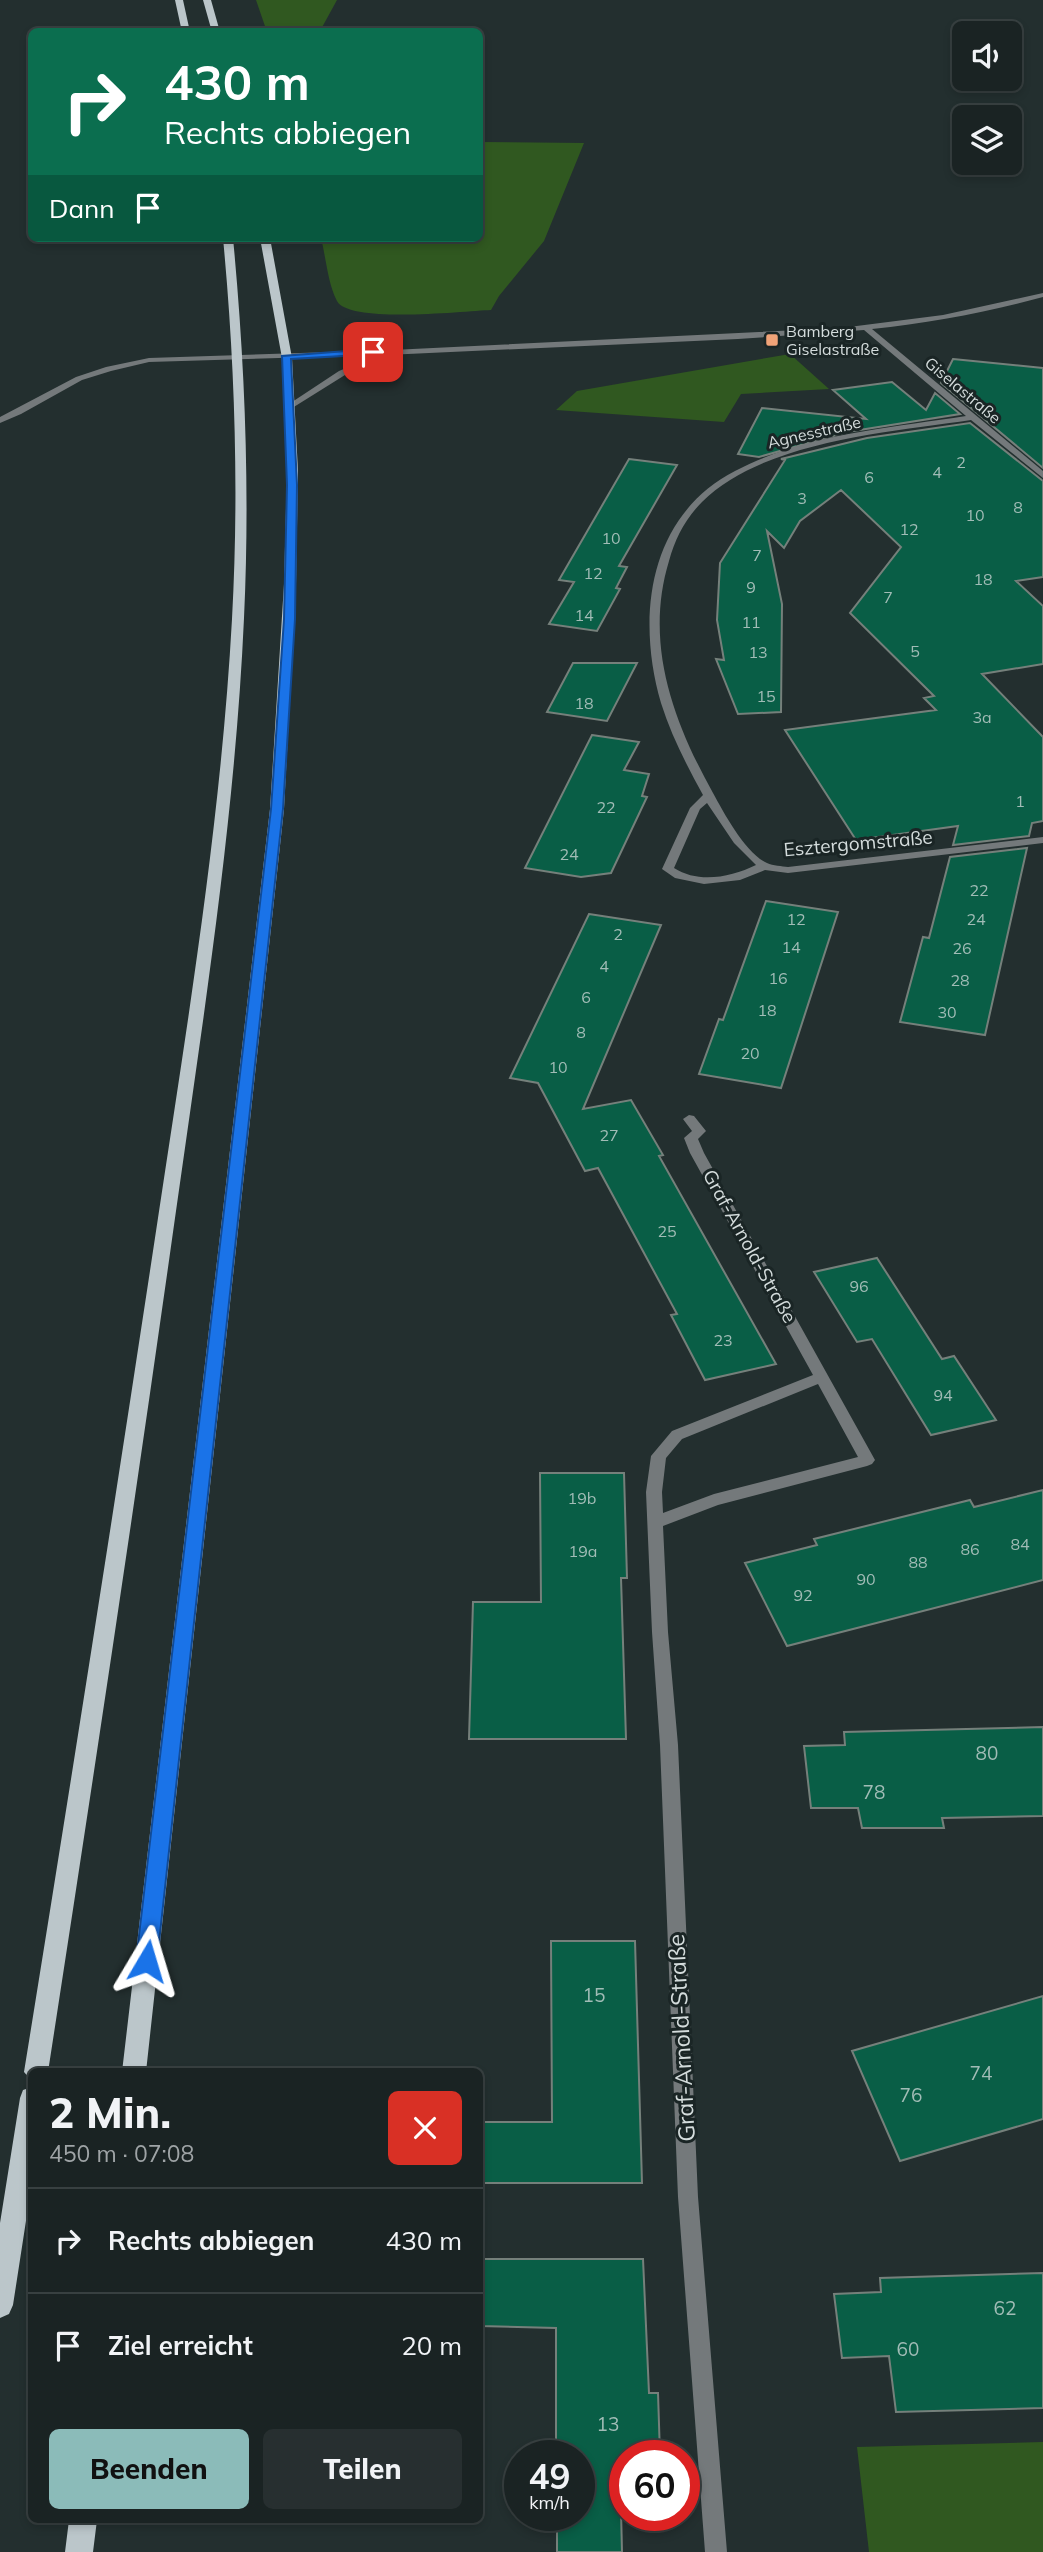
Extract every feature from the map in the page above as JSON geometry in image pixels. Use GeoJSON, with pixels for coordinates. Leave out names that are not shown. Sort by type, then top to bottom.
{"type":"FeatureCollection","features":[{"type":"Feature","properties":{"kind":"main road"},"geometry":{"type":"LineString","coordinates":[[179,0],[185,28]]}},
{"type":"Feature","properties":{"kind":"main road"},"geometry":{"type":"LineString","coordinates":[[207,0],[215,28]]}},
{"type":"Feature","properties":{"kind":"main road"},"geometry":{"type":"LineString","coordinates":[[37,2068],[123,1520],[190,1057],[221,810],[238,620],[241,488],[228,242]]}},
{"type":"Feature","properties":{"kind":"main road"},"geometry":{"type":"LineString","coordinates":[[134,2068],[277,809],[289,619],[292,485],[286,356],[266,242]]}},
{"type":"Feature","properties":{"kind":"main road"},"geometry":{"type":"LineString","coordinates":[[0,2305],[28,2124]]}},
{"type":"Feature","properties":{"kind":"main road"},"geometry":{"type":"LineString","coordinates":[[79,2552],[83,2523]]}},
{"type":"Feature","properties":{"kind":"street"},"geometry":{"type":"LineString","coordinates":[[0,420],[17,414],[69,383],[119,365],[149,360],[235,359],[866,328],[953,317],[1043,295]]}},
{"type":"Feature","properties":{"kind":"street","name":"Giselastraße"},"geometry":{"type":"LineString","coordinates":[[866,328],[1043,475]]}},
{"type":"Feature","properties":{"kind":"street"},"geometry":{"type":"LineString","coordinates":[[289,408],[342,373],[394,351]]}},
{"type":"Feature","properties":{"kind":"street","name":"Agnesstraße"},"geometry":{"type":"LineString","coordinates":[[764,866],[750,857],[709,795],[681,744],[663,695],[655,654],[654,600],[660,560],[677,523],[714,485],[765,459],[835,441],[973,417]]}},
{"type":"Feature","properties":{"kind":"street","name":"Esztergomstraße"},"geometry":{"type":"LineString","coordinates":[[709,795],[695,808],[668,869],[679,876],[716,881],[740,877],[764,866],[788,870],[1043,840]]}},
{"type":"Feature","properties":{"kind":"street","name":"Graf-Arnold-Straße"},"geometry":{"type":"LineString","coordinates":[[654,1523],[714,1500],[867,1460],[697,1153],[691,1138],[699,1131],[689,1119]]}},
{"type":"Feature","properties":{"kind":"street","name":"Graf-Arnold-Straße"},"geometry":{"type":"LineString","coordinates":[[716,2552],[688,2197],[669,1745],[654,1492],[659,1456],[677,1435],[822,1377]]}},
{"type":"Feature","properties":{"kind":"green space"},"geometry":{"type":"Polygon","coordinates":[[[256,0],[337,0],[322,28],[266,28],[256,0]]]}},
{"type":"Feature","properties":{"kind":"green space"},"geometry":{"type":"Polygon","coordinates":[[[483,142],[584,143],[544,241],[499,296],[491,310],[434,314],[362,312],[346,308],[337,301],[329,279],[322,242],[483,242],[483,142]]]}},
{"type":"Feature","properties":{"kind":"green space"},"geometry":{"type":"Polygon","coordinates":[[[790,354],[829,389],[741,394],[724,422],[556,410],[577,391],[790,354]]]}},
{"type":"Feature","properties":{"kind":"green space"},"geometry":{"type":"Polygon","coordinates":[[[1043,2442],[1043,2552],[869,2552],[857,2447],[1043,2442]]]}},
{"type":"Feature","properties":{"kind":"building"},"geometry":{"type":"Polygon","coordinates":[[[953,359],[1043,368],[1043,468],[941,383],[953,359]]]}},
{"type":"Feature","properties":{"kind":"building"},"geometry":{"type":"Polygon","coordinates":[[[892,382],[926,410],[935,393],[960,414],[847,432],[759,457],[738,454],[762,408],[866,419],[833,390],[892,382]]]}},
{"type":"Feature","properties":{"kind":"building"},"geometry":{"type":"Polygon","coordinates":[[[970,423],[1043,481],[1043,577],[1016,581],[1043,606],[1043,664],[982,674],[1043,737],[1043,821],[1032,823],[1029,836],[953,845],[958,826],[856,840],[785,730],[936,710],[924,698],[934,696],[850,613],[901,547],[841,490],[800,521],[784,548],[767,531],[782,604],[781,712],[738,714],[716,659],[724,660],[717,620],[720,563],[785,460],[781,459],[867,438],[970,423]]]}},
{"type":"Feature","properties":{"kind":"building"},"geometry":{"type":"Polygon","coordinates":[[[629,459],[677,465],[619,566],[627,567],[616,588],[620,589],[597,631],[549,624],[574,582],[559,580],[629,459]]]}},
{"type":"Feature","properties":{"kind":"building"},"geometry":{"type":"Polygon","coordinates":[[[573,663],[637,663],[607,721],[547,712],[573,663]]]}},
{"type":"Feature","properties":{"kind":"building"},"geometry":{"type":"Polygon","coordinates":[[[592,735],[639,742],[624,770],[649,774],[642,796],[647,797],[611,873],[581,877],[525,868],[592,735]]]}},
{"type":"Feature","properties":{"kind":"building"},"geometry":{"type":"Polygon","coordinates":[[[1027,848],[985,1035],[900,1022],[923,937],[929,938],[950,857],[1027,848]]]}},
{"type":"Feature","properties":{"kind":"building"},"geometry":{"type":"Polygon","coordinates":[[[766,901],[838,912],[781,1088],[699,1074],[719,1019],[723,1020],[766,901]]]}},
{"type":"Feature","properties":{"kind":"building"},"geometry":{"type":"Polygon","coordinates":[[[589,914],[661,925],[583,1109],[631,1100],[663,1155],[659,1156],[776,1364],[705,1380],[671,1315],[677,1314],[598,1168],[585,1171],[538,1083],[510,1078],[589,914]]]}},
{"type":"Feature","properties":{"kind":"building"},"geometry":{"type":"Polygon","coordinates":[[[877,1258],[942,1359],[954,1356],[996,1420],[931,1435],[872,1339],[857,1342],[814,1272],[877,1258]]]}},
{"type":"Feature","properties":{"kind":"building"},"geometry":{"type":"Polygon","coordinates":[[[540,1473],[624,1473],[627,1578],[621,1578],[626,1739],[469,1739],[473,1602],[541,1602],[540,1473]]]}},
{"type":"Feature","properties":{"kind":"building"},"geometry":{"type":"Polygon","coordinates":[[[1043,1490],[1043,1580],[787,1646],[745,1563],[817,1545],[814,1539],[970,1500],[974,1507],[1043,1490]]]}},
{"type":"Feature","properties":{"kind":"building"},"geometry":{"type":"Polygon","coordinates":[[[1043,1727],[1043,1816],[942,1818],[944,1828],[862,1828],[858,1808],[811,1808],[804,1746],[845,1745],[844,1732],[1043,1727]]]}},
{"type":"Feature","properties":{"kind":"building"},"geometry":{"type":"Polygon","coordinates":[[[551,1941],[635,1941],[642,2183],[483,2183],[483,2122],[552,2122],[551,1941]]]}},
{"type":"Feature","properties":{"kind":"building"},"geometry":{"type":"Polygon","coordinates":[[[1043,1996],[1043,2119],[900,2161],[852,2051],[1043,1996]]]}},
{"type":"Feature","properties":{"kind":"building"},"geometry":{"type":"Polygon","coordinates":[[[483,2259],[643,2259],[649,2393],[658,2393],[660,2440],[609,2440],[609,2531],[622,2531],[622,2552],[557,2552],[557,2531],[595,2531],[595,2440],[556,2440],[556,2328],[483,2326],[483,2259]]]}},
{"type":"Feature","properties":{"kind":"building"},"geometry":{"type":"Polygon","coordinates":[[[1043,2273],[1043,2408],[896,2412],[889,2356],[842,2358],[834,2294],[881,2292],[880,2278],[1043,2273]]]}},
{"type":"Feature","properties":{"kind":"place","name":"Bamberg Giselastraße"},"geometry":{"type":"Point","coordinates":[772,340]}},
{"type":"Feature","properties":{"kind":"route"},"geometry":{"type":"LineString","coordinates":[[147,1961],[277,809],[289,619],[292,485],[286,356],[373,352]]}}]}
